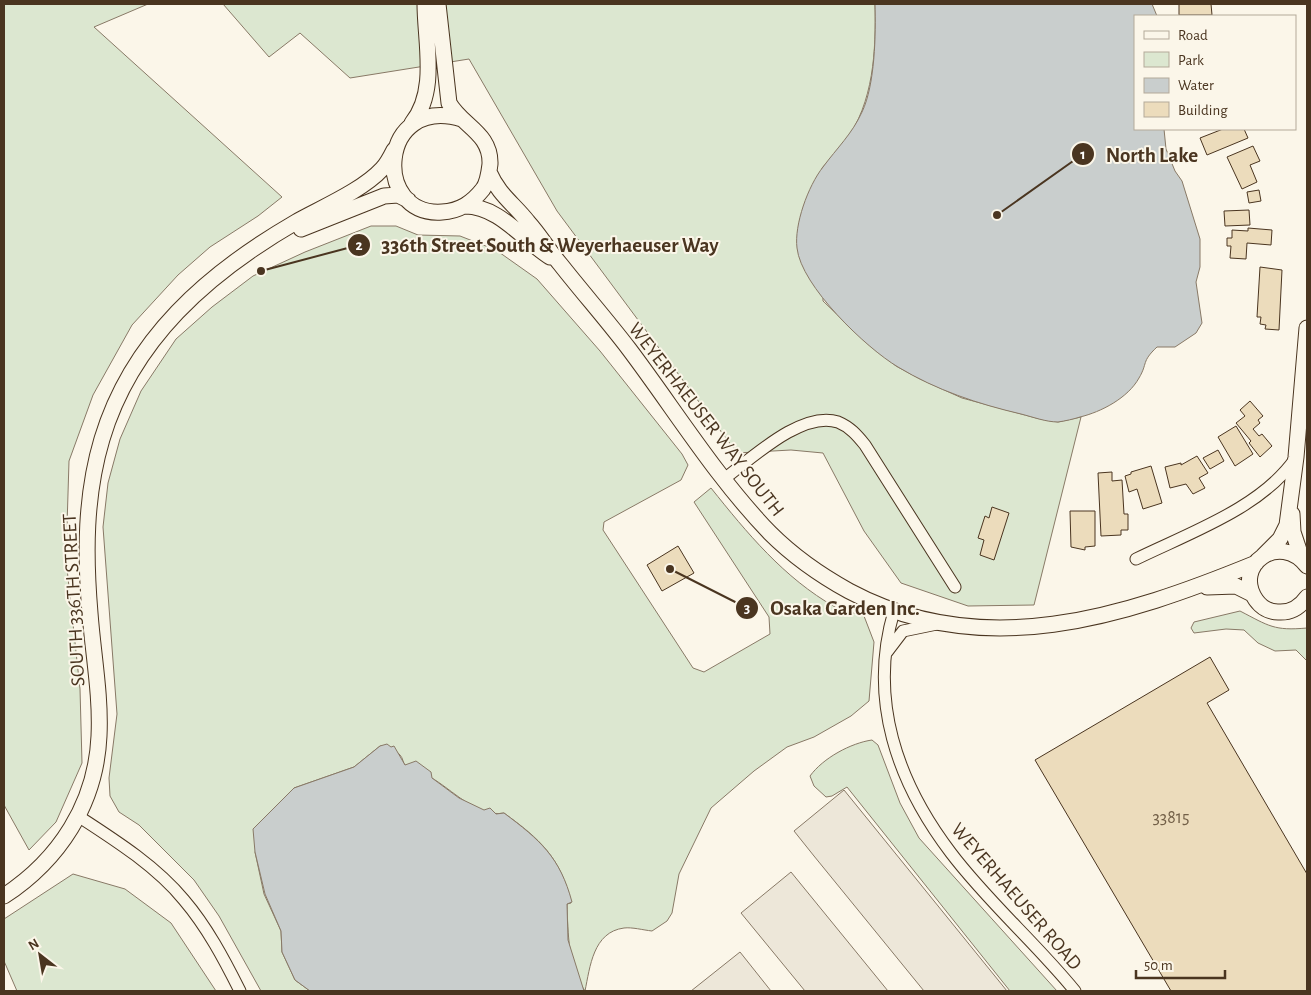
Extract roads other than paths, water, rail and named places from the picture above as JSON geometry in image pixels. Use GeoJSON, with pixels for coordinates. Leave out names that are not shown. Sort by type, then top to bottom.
{"type":"FeatureCollection","features":[{"type":"Feature","properties":{"kind":"street"},"geometry":{"type":"LineString","coordinates":[[425,4],[427,92],[421,112],[400,137],[394,150],[392,164],[394,178],[410,202],[423,209],[437,212],[451,211],[464,206],[476,198],[485,186],[489,172],[488,153],[481,136],[452,108],[447,94],[438,4]]}},
{"type":"Feature","properties":{"kind":"street"},"geometry":{"type":"LineString","coordinates":[[410,126],[422,119],[435,115],[462,119]]}},
{"type":"Feature","properties":{"kind":"street","name":"SOUTH 336TH STREET"},"geometry":{"type":"LineString","coordinates":[[4,896],[20,885],[53,855],[67,837],[88,792],[99,736],[88,596],[87,519],[92,479],[102,439],[122,387],[158,331],[203,285],[281,231],[370,180],[385,166],[394,150]]}},
{"type":"Feature","properties":{"kind":"street"},"geometry":{"type":"LineString","coordinates":[[489,172],[502,195],[528,221],[558,262]]}},
{"type":"Feature","properties":{"kind":"street","name":"SOUTH 336TH STREET"},"geometry":{"type":"LineString","coordinates":[[238,260],[293,232],[372,199],[391,194],[410,202]]}},
{"type":"Feature","properties":{"kind":"street"},"geometry":{"type":"LineString","coordinates":[[464,206],[474,206],[491,212],[535,247],[558,262]]}},
{"type":"Feature","properties":{"kind":"street","name":"WEYERHAEUSER WAY SOUTH"},"geometry":{"type":"LineString","coordinates":[[558,262],[628,348],[724,479],[771,534],[799,559],[830,580],[894,612],[966,627],[1008,629],[1058,625],[1107,614],[1186,589],[1283,551],[1293,553],[1304,562]]}},
{"type":"Feature","properties":{"kind":"street"},"geometry":{"type":"LineString","coordinates":[[1304,562],[1293,532],[1293,488],[1307,328]]}},
{"type":"Feature","properties":{"kind":"street"},"geometry":{"type":"LineString","coordinates":[[724,479],[782,436],[804,424],[821,420],[837,422],[851,428],[864,445],[955,587]]}},
{"type":"Feature","properties":{"kind":"street"},"geometry":{"type":"LineString","coordinates":[[1136,559],[1261,495],[1287,470],[1296,457]]}},
{"type":"Feature","properties":{"kind":"street"},"geometry":{"type":"LineString","coordinates":[[1293,488],[1284,531],[1275,545],[1260,559],[1251,572],[1249,583],[1252,594],[1265,609],[1285,613],[1301,608],[1307,597]]}},
{"type":"Feature","properties":{"kind":"street","name":"WEYERHAEUSER WAY SOUTH"},"geometry":{"type":"LineString","coordinates":[[1186,589],[1227,585],[1236,586],[1252,594]]}},
{"type":"Feature","properties":{"kind":"street","name":"WEYERHAEUSER ROAD"},"geometry":{"type":"LineString","coordinates":[[894,612],[884,656],[884,696],[893,741],[914,796],[928,821],[952,854],[1075,991]]}},
{"type":"Feature","properties":{"kind":"street"},"geometry":{"type":"LineString","coordinates":[[884,656],[904,632],[941,623]]}},
{"type":"Feature","properties":{"kind":"street"},"geometry":{"type":"LineString","coordinates":[[78,816],[144,863],[183,898],[204,927],[240,991]]}},
{"type":"Feature","properties":{"kind":"water"},"geometry":{"type":"Polygon","coordinates":[[[875,4],[1152,4],[1157,15],[1134,15],[1134,130],[1164,130],[1166,149],[1175,171],[1182,181],[1200,239],[1200,267],[1196,282],[1202,323],[1196,333],[1175,347],[1157,347],[1147,359],[1142,373],[1134,385],[1121,398],[1105,408],[1088,415],[1066,421],[1053,422],[989,406],[942,389],[898,367],[869,346],[837,315],[810,280],[801,263],[797,248],[800,217],[807,195],[817,175],[854,127],[862,112],[870,88],[875,30],[875,4]]]}},
{"type":"Feature","properties":{"kind":"water"},"geometry":{"type":"Polygon","coordinates":[[[387,744],[391,747],[394,746],[405,765],[416,761],[431,772],[432,778],[459,798],[484,810],[490,808],[496,814],[504,813],[538,841],[555,861],[567,886],[572,902],[567,904],[568,940],[584,991],[310,991],[295,980],[282,952],[281,931],[265,894],[255,852],[253,829],[294,788],[354,767],[380,746],[387,744]]]}},
{"type":"Feature","properties":{"kind":"place","name":"North Lake"},"geometry":{"type":"Point","coordinates":[997,215]}},
{"type":"Feature","properties":{"kind":"place","name":"336th Street South & Weyerhaeuser Way"},"geometry":{"type":"Point","coordinates":[261,271]}},
{"type":"Feature","properties":{"kind":"place","name":"Osaka Garden Inc."},"geometry":{"type":"Point","coordinates":[670,569]}}]}
